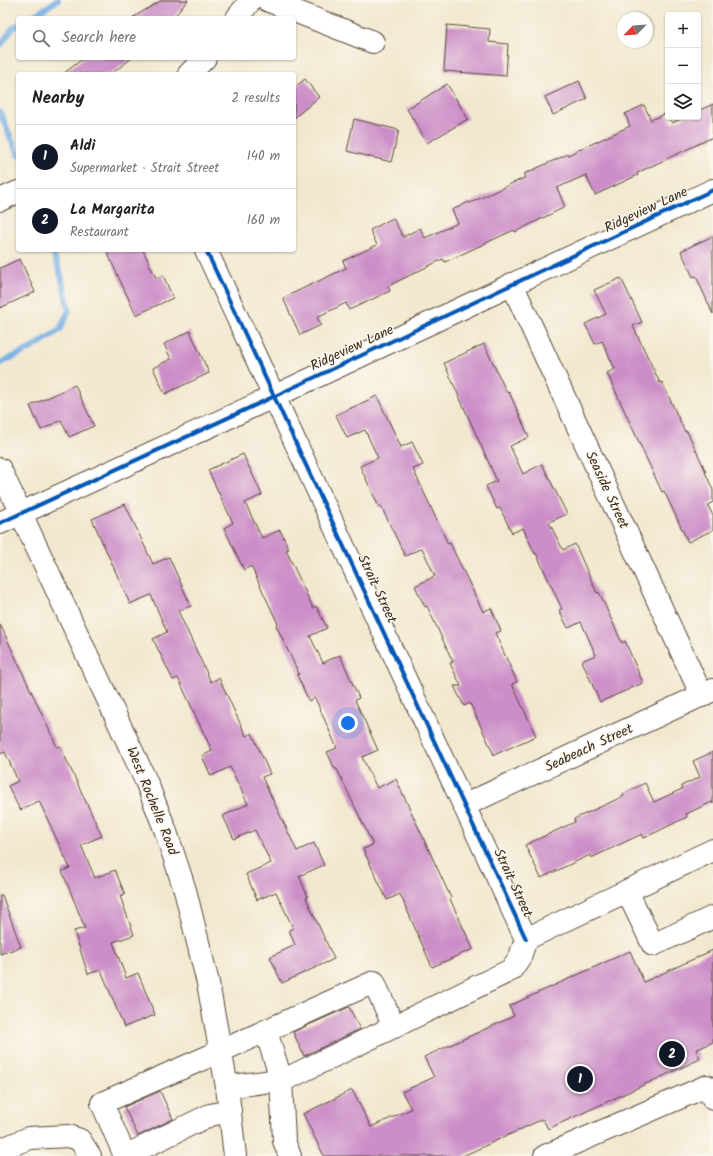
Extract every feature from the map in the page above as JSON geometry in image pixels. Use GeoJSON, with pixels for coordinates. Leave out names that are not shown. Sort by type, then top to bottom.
{"type":"FeatureCollection","features":[{"type":"Feature","properties":{"kind":"street"},"geometry":{"type":"LineString","coordinates":[[239,16],[251,0]]}},
{"type":"Feature","properties":{"kind":"street"},"geometry":{"type":"LineString","coordinates":[[267,0],[372,42]]}},
{"type":"Feature","properties":{"kind":"street"},"geometry":{"type":"LineString","coordinates":[[191,72],[204,60]]}},
{"type":"Feature","properties":{"kind":"street","name":"Ridgeview Lane"},"geometry":{"type":"LineString","coordinates":[[0,523],[275,396],[713,190]]}},
{"type":"Feature","properties":{"kind":"street"},"geometry":{"type":"LineString","coordinates":[[0,200],[16,193]]}},
{"type":"Feature","properties":{"kind":"street","name":"Strait Street"},"geometry":{"type":"LineString","coordinates":[[207,252],[526,939],[713,850]]}},
{"type":"Feature","properties":{"kind":"street","name":"Seaside Street"},"geometry":{"type":"LineString","coordinates":[[512,284],[708,693]]}},
{"type":"Feature","properties":{"kind":"street","name":"West Rochelle Road"},"geometry":{"type":"LineString","coordinates":[[0,469],[146,781],[166,829],[185,890],[208,983],[227,1087],[235,1156]]}},
{"type":"Feature","properties":{"kind":"street","name":"Seabeach Street"},"geometry":{"type":"LineString","coordinates":[[465,805],[708,693]]}},
{"type":"Feature","properties":{"kind":"street"},"geometry":{"type":"LineString","coordinates":[[627,891],[653,945],[713,917]]}},
{"type":"Feature","properties":{"kind":"street"},"geometry":{"type":"LineString","coordinates":[[227,1087],[286,1079],[511,970],[520,957],[526,939]]}},
{"type":"Feature","properties":{"kind":"street"},"geometry":{"type":"LineString","coordinates":[[230,1111],[210,1115],[125,1156],[102,1103],[374,982],[394,1027]]}},
{"type":"Feature","properties":{"kind":"street"},"geometry":{"type":"LineString","coordinates":[[266,1031],[281,1079],[284,1140],[290,1156]]}},
{"type":"Feature","properties":{"kind":"street"},"geometry":{"type":"LineString","coordinates":[[545,1156],[711,1087]]}},
{"type":"Feature","properties":{"kind":"street"},"geometry":{"type":"LineString","coordinates":[[0,1150],[30,1138],[69,1136],[80,1140],[90,1156]]}},
{"type":"Feature","properties":{"kind":"building"},"geometry":{"type":"Polygon","coordinates":[[[162,0],[188,0],[175,16],[135,16],[162,0]]]}},
{"type":"Feature","properties":{"kind":"building"},"geometry":{"type":"Polygon","coordinates":[[[447,25],[490,29],[489,42],[508,44],[506,76],[444,71],[447,25]]]}},
{"type":"Feature","properties":{"kind":"building"},"geometry":{"type":"Polygon","coordinates":[[[81,60],[129,60],[114,72],[66,72],[81,60]]]}},
{"type":"Feature","properties":{"kind":"building"},"geometry":{"type":"Polygon","coordinates":[[[305,79],[319,97],[296,116],[296,86],[305,79]]]}},
{"type":"Feature","properties":{"kind":"building"},"geometry":{"type":"Polygon","coordinates":[[[579,81],[587,99],[553,115],[545,97],[579,81]]]}},
{"type":"Feature","properties":{"kind":"building"},"geometry":{"type":"Polygon","coordinates":[[[447,84],[468,119],[427,143],[407,109],[447,84]]]}},
{"type":"Feature","properties":{"kind":"building"},"geometry":{"type":"Polygon","coordinates":[[[713,104],[713,137],[637,173],[638,175],[595,195],[586,175],[557,188],[565,207],[515,232],[514,230],[445,262],[443,259],[388,286],[390,291],[349,310],[346,303],[317,317],[321,325],[300,335],[283,298],[346,268],[343,261],[377,245],[370,230],[393,218],[403,237],[420,228],[425,238],[458,223],[452,210],[526,177],[524,174],[630,126],[625,114],[644,105],[651,120],[665,114],[665,120],[670,120],[672,123],[678,120],[701,120],[701,110],[713,104]]]}},
{"type":"Feature","properties":{"kind":"building"},"geometry":{"type":"Polygon","coordinates":[[[354,119],[399,130],[391,162],[347,151],[354,119]]]}},
{"type":"Feature","properties":{"kind":"building"},"geometry":{"type":"Polygon","coordinates":[[[713,236],[713,314],[696,276],[693,277],[681,251],[713,236]]]}},
{"type":"Feature","properties":{"kind":"building"},"geometry":{"type":"Polygon","coordinates":[[[107,252],[144,252],[156,278],[163,275],[173,298],[136,315],[107,252]]]}},
{"type":"Feature","properties":{"kind":"building"},"geometry":{"type":"Polygon","coordinates":[[[20,259],[35,292],[0,308],[0,268],[20,259]]]}},
{"type":"Feature","properties":{"kind":"building"},"geometry":{"type":"Polygon","coordinates":[[[621,278],[642,322],[633,326],[660,383],[662,382],[685,432],[687,431],[713,490],[713,502],[708,505],[713,516],[713,530],[688,542],[664,491],[662,492],[607,373],[615,369],[602,341],[595,344],[585,324],[606,314],[594,290],[621,278]]]}},
{"type":"Feature","properties":{"kind":"building"},"geometry":{"type":"Polygon","coordinates":[[[190,331],[209,373],[165,394],[153,368],[171,359],[164,344],[190,331]]]}},
{"type":"Feature","properties":{"kind":"building"},"geometry":{"type":"Polygon","coordinates":[[[484,344],[507,393],[509,392],[529,437],[510,446],[523,474],[542,464],[567,514],[549,522],[563,550],[575,544],[622,643],[625,641],[643,683],[600,702],[582,661],[596,655],[581,622],[568,628],[559,610],[562,609],[523,528],[512,533],[500,508],[497,509],[486,486],[497,481],[444,363],[484,344]]]}},
{"type":"Feature","properties":{"kind":"building"},"geometry":{"type":"Polygon","coordinates":[[[75,385],[94,426],[69,437],[61,420],[41,430],[30,406],[75,385]]]}},
{"type":"Feature","properties":{"kind":"building"},"geometry":{"type":"Polygon","coordinates":[[[377,396],[401,447],[412,442],[423,465],[413,469],[448,544],[450,543],[483,612],[491,608],[501,631],[495,633],[517,682],[512,684],[536,736],[494,755],[470,703],[464,706],[454,686],[461,686],[450,663],[453,662],[427,606],[425,607],[415,586],[435,576],[422,548],[405,556],[381,506],[379,507],[360,466],[378,458],[365,430],[347,438],[336,415],[377,396]]]}},
{"type":"Feature","properties":{"kind":"building"},"geometry":{"type":"Polygon","coordinates":[[[243,454],[262,495],[245,503],[262,538],[280,530],[289,549],[286,550],[313,608],[316,606],[327,628],[310,636],[323,663],[340,655],[359,698],[355,700],[378,750],[362,757],[377,788],[396,779],[473,949],[432,967],[400,894],[387,900],[363,849],[373,845],[337,769],[335,769],[327,752],[337,748],[315,698],[309,701],[297,675],[299,674],[276,625],[278,624],[251,566],[244,570],[224,528],[233,523],[208,470],[243,454]]]}},
{"type":"Feature","properties":{"kind":"building"},"geometry":{"type":"Polygon","coordinates":[[[125,504],[153,564],[169,557],[191,606],[178,611],[211,682],[219,678],[246,736],[252,733],[270,774],[262,777],[297,851],[314,843],[324,865],[299,876],[308,897],[306,898],[334,959],[282,983],[270,957],[295,945],[289,930],[293,928],[276,892],[257,900],[246,874],[271,863],[255,830],[234,839],[223,816],[248,804],[230,767],[211,776],[202,756],[212,751],[178,678],[173,680],[153,639],[167,632],[151,595],[130,604],[92,519],[125,504]]]}},
{"type":"Feature","properties":{"kind":"building"},"geometry":{"type":"Polygon","coordinates":[[[0,624],[57,747],[60,746],[102,836],[81,845],[95,878],[115,870],[125,894],[120,896],[134,935],[113,942],[126,978],[138,973],[155,1015],[124,1027],[101,970],[88,974],[74,931],[85,928],[62,871],[70,868],[39,801],[20,810],[8,786],[18,781],[5,752],[0,754],[0,624]]]}},
{"type":"Feature","properties":{"kind":"building"},"geometry":{"type":"Polygon","coordinates":[[[713,752],[713,804],[712,802],[686,814],[687,817],[644,838],[642,834],[591,858],[590,855],[541,878],[525,845],[575,822],[574,819],[624,796],[623,794],[645,783],[654,802],[682,789],[681,786],[700,777],[693,761],[713,752]]]}},
{"type":"Feature","properties":{"kind":"building"},"geometry":{"type":"Polygon","coordinates":[[[0,895],[2,895],[21,947],[0,954],[0,895]]]}},
{"type":"Feature","properties":{"kind":"building"},"geometry":{"type":"Polygon","coordinates":[[[713,950],[713,1042],[696,1050],[700,1059],[548,1129],[543,1119],[463,1156],[324,1156],[303,1114],[352,1090],[371,1127],[411,1109],[402,1092],[434,1077],[424,1057],[514,1016],[509,1006],[630,951],[644,982],[713,950]]]}},
{"type":"Feature","properties":{"kind":"building"},"geometry":{"type":"Polygon","coordinates":[[[349,1007],[360,1029],[304,1056],[293,1032],[349,1007]]]}},
{"type":"Feature","properties":{"kind":"building"},"geometry":{"type":"Polygon","coordinates":[[[160,1091],[173,1119],[138,1136],[124,1107],[160,1091]]]}},
{"type":"Feature","properties":{"kind":"waterway"},"geometry":{"type":"LineString","coordinates":[[33,16],[58,0]]}},
{"type":"Feature","properties":{"kind":"waterway"},"geometry":{"type":"LineString","coordinates":[[0,46],[13,28],[16,26]]}},
{"type":"Feature","properties":{"kind":"waterway"},"geometry":{"type":"LineString","coordinates":[[0,112],[16,150]]}},
{"type":"Feature","properties":{"kind":"waterway"},"geometry":{"type":"LineString","coordinates":[[0,363],[30,349],[60,330],[69,310],[61,275],[53,252]]}},
{"type":"Feature","properties":{"kind":"cycle path"},"geometry":{"type":"LineString","coordinates":[[0,523],[275,396],[713,190]]}},
{"type":"Feature","properties":{"kind":"cycle path"},"geometry":{"type":"LineString","coordinates":[[207,252],[526,939]]}},
{"type":"Feature","properties":{"kind":"place","name":"La Margarita"},"geometry":{"type":"Point","coordinates":[672,1054]}},
{"type":"Feature","properties":{"kind":"place","name":"Aldi"},"geometry":{"type":"Point","coordinates":[580,1079]}}]}
